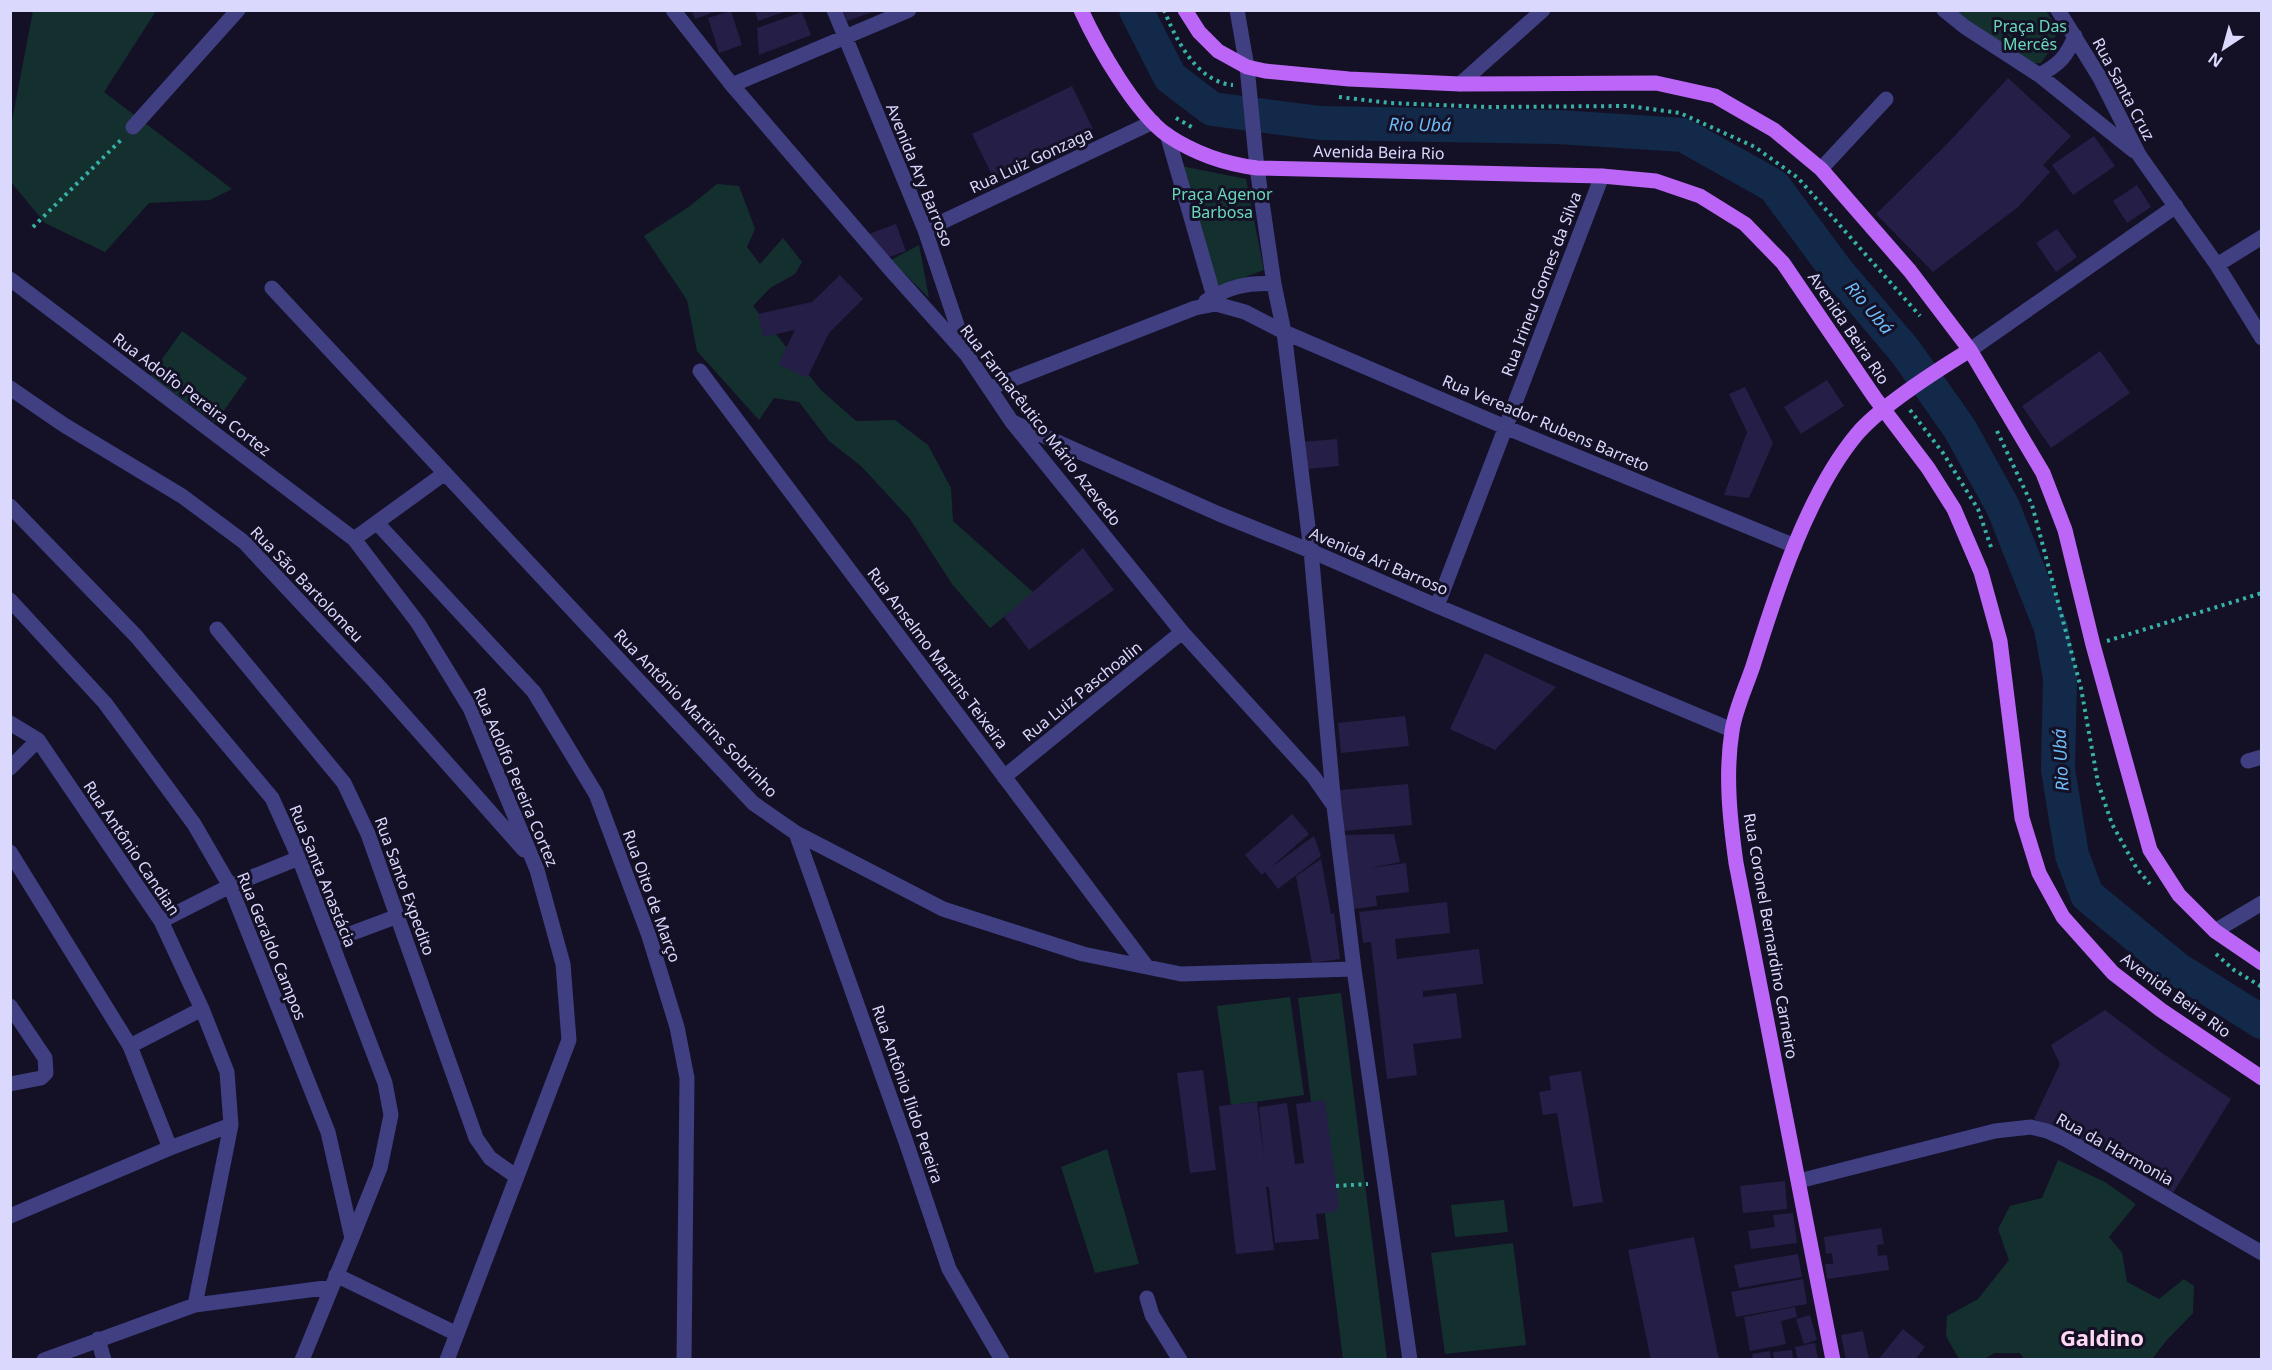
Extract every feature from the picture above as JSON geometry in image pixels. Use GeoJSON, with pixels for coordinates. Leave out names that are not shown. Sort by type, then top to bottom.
{"type":"FeatureCollection","features":[{"type":"Feature","properties":{"kind":"main road","name":"Avenida Beira Rio"},"geometry":{"type":"LineString","coordinates":[[1081,10],[1121,81],[1153,122],[1167,134],[1194,149],[1226,162],[1257,168],[1602,176],[1656,181],[1700,196],[1745,224],[1783,263],[1884,410],[1928,468],[1954,509],[1981,572],[2000,641],[2022,818],[2039,873],[2063,917],[2112,973],[2161,1010],[2262,1078]]}},
{"type":"Feature","properties":{"kind":"main road"},"geometry":{"type":"LineString","coordinates":[[1185,10],[1199,32],[1218,51],[1247,67],[1265,71],[1349,79],[1460,84],[1656,83],[1715,96],[1774,130],[1821,169],[1910,271],[1970,350],[2043,473],[2065,530],[2093,645],[2150,850],[2179,895],[2215,931],[2262,963]]}},
{"type":"Feature","properties":{"kind":"main road","name":"Rua Coronel Bernardino Carneiro"},"geometry":{"type":"LineString","coordinates":[[1833,1359],[1736,863],[1730,817],[1732,730],[1765,627],[1795,546],[1826,480],[1858,432],[1901,397],[1970,350]]}},
{"type":"Feature","properties":{"kind":"street"},"geometry":{"type":"LineString","coordinates":[[133,128],[237,10]]}},
{"type":"Feature","properties":{"kind":"street","name":"Rua Farmacêutico Mário Azevedo"},"geometry":{"type":"LineString","coordinates":[[673,10],[732,85],[967,355],[1012,422],[1182,632],[1313,776],[1334,806]]}},
{"type":"Feature","properties":{"kind":"street","name":"Avenida Ary Barroso"},"geometry":{"type":"LineString","coordinates":[[834,10],[925,230],[967,355]]}},
{"type":"Feature","properties":{"kind":"street"},"geometry":{"type":"LineString","coordinates":[[732,85],[909,10]]}},
{"type":"Feature","properties":{"kind":"street"},"geometry":{"type":"LineString","coordinates":[[1237,10],[1247,67],[1257,168],[1274,284],[1284,332],[1311,551],[1334,806],[1354,969],[1410,1359]]}},
{"type":"Feature","properties":{"kind":"street"},"geometry":{"type":"LineString","coordinates":[[1460,84],[1543,10]]}},
{"type":"Feature","properties":{"kind":"street"},"geometry":{"type":"LineString","coordinates":[[1944,10],[1965,27],[2039,75],[2139,155],[2217,265],[2262,338]]}},
{"type":"Feature","properties":{"kind":"street","name":"Rua Santa Cruz"},"geometry":{"type":"LineString","coordinates":[[2058,10],[2116,107],[2139,155]]}},
{"type":"Feature","properties":{"kind":"street"},"geometry":{"type":"LineString","coordinates":[[2039,75],[2063,60],[2075,36]]}},
{"type":"Feature","properties":{"kind":"street"},"geometry":{"type":"LineString","coordinates":[[1821,169],[1886,99]]}},
{"type":"Feature","properties":{"kind":"street","name":"Rua Luiz Gonzaga"},"geometry":{"type":"LineString","coordinates":[[925,230],[1153,122]]}},
{"type":"Feature","properties":{"kind":"street"},"geometry":{"type":"LineString","coordinates":[[1167,134],[1215,300]]}},
{"type":"Feature","properties":{"kind":"street","name":"Rua Irineu Gomes da Silva"},"geometry":{"type":"LineString","coordinates":[[1437,606],[1602,176]]}},
{"type":"Feature","properties":{"kind":"street"},"geometry":{"type":"LineString","coordinates":[[1970,350],[2176,206]]}},
{"type":"Feature","properties":{"kind":"street"},"geometry":{"type":"LineString","coordinates":[[2217,265],[2262,237]]}},
{"type":"Feature","properties":{"kind":"street","name":"Rua Adolfo Pereira Cortez"},"geometry":{"type":"LineString","coordinates":[[10,279],[354,539],[418,623],[470,708],[532,859],[563,964],[568,1040],[447,1359]]}},
{"type":"Feature","properties":{"kind":"street"},"geometry":{"type":"LineString","coordinates":[[990,388],[1215,300],[1243,284],[1274,284]]}},
{"type":"Feature","properties":{"kind":"street","name":"Rua Antônio Martins Sobrinho"},"geometry":{"type":"LineString","coordinates":[[272,288],[753,803],[796,833],[943,909],[1083,954],[1181,974],[1354,969]]}},
{"type":"Feature","properties":{"kind":"street","name":"Rua Vereador Rubens Barreto"},"geometry":{"type":"LineString","coordinates":[[1215,300],[1505,427],[1795,546]]}},
{"type":"Feature","properties":{"kind":"street","name":"Rua Anselmo Martins Teixeira"},"geometry":{"type":"LineString","coordinates":[[700,371],[1147,967]]}},
{"type":"Feature","properties":{"kind":"street","name":"Rua São Bartolomeu"},"geometry":{"type":"LineString","coordinates":[[10,388],[64,425],[182,496],[244,542],[375,682],[532,859]]}},
{"type":"Feature","properties":{"kind":"street","name":"Avenida Ari Barroso"},"geometry":{"type":"LineString","coordinates":[[1012,422],[1132,477],[1732,730]]}},
{"type":"Feature","properties":{"kind":"street"},"geometry":{"type":"LineString","coordinates":[[354,539],[445,473]]}},
{"type":"Feature","properties":{"kind":"street","name":"Rua Santa Anastácia"},"geometry":{"type":"LineString","coordinates":[[10,506],[136,636],[272,798],[299,858],[385,1083],[391,1115],[380,1168],[352,1238]]}},
{"type":"Feature","properties":{"kind":"street","name":"Rua Oito de Março"},"geometry":{"type":"LineString","coordinates":[[377,523],[534,692],[596,794],[649,936],[677,1027],[687,1078],[684,1359]]}},
{"type":"Feature","properties":{"kind":"street","name":"Rua Geraldo Campos"},"geometry":{"type":"LineString","coordinates":[[10,600],[105,702],[194,824],[230,886],[328,1132],[352,1238]]}},
{"type":"Feature","properties":{"kind":"street","name":"Rua Santo Expedito"},"geometry":{"type":"LineString","coordinates":[[217,629],[344,783],[368,834],[476,1138],[490,1158],[516,1177]]}},
{"type":"Feature","properties":{"kind":"street","name":"Rua Luiz Paschoalin"},"geometry":{"type":"LineString","coordinates":[[1005,777],[1182,632]]}},
{"type":"Feature","properties":{"kind":"street","name":"Rua Antônio Candian"},"geometry":{"type":"LineString","coordinates":[[10,723],[38,741],[160,921],[202,1009],[227,1072],[231,1125],[195,1305]]}},
{"type":"Feature","properties":{"kind":"street"},"geometry":{"type":"LineString","coordinates":[[10,768],[38,741]]}},
{"type":"Feature","properties":{"kind":"street","name":"Rua Antônio Ilido Pereira"},"geometry":{"type":"LineString","coordinates":[[796,833],[949,1269],[1002,1359]]}},
{"type":"Feature","properties":{"kind":"street"},"geometry":{"type":"LineString","coordinates":[[10,852],[130,1046],[171,1148]]}},
{"type":"Feature","properties":{"kind":"street"},"geometry":{"type":"LineString","coordinates":[[160,921],[230,886],[299,858]]}},
{"type":"Feature","properties":{"kind":"street"},"geometry":{"type":"LineString","coordinates":[[2215,931],[2262,903]]}},
{"type":"Feature","properties":{"kind":"street"},"geometry":{"type":"LineString","coordinates":[[331,941],[398,916]]}},
{"type":"Feature","properties":{"kind":"street"},"geometry":{"type":"LineString","coordinates":[[10,1006],[45,1058],[46,1073],[41,1078],[10,1084]]}},
{"type":"Feature","properties":{"kind":"street"},"geometry":{"type":"LineString","coordinates":[[130,1046],[202,1009]]}},
{"type":"Feature","properties":{"kind":"street"},"geometry":{"type":"LineString","coordinates":[[10,1216],[231,1125]]}},
{"type":"Feature","properties":{"kind":"street","name":"Rua da Harmonia"},"geometry":{"type":"LineString","coordinates":[[1799,1181],[1995,1131],[2031,1127],[2067,1140],[2262,1253]]}},
{"type":"Feature","properties":{"kind":"street"},"geometry":{"type":"LineString","coordinates":[[302,1359],[352,1238]]}},
{"type":"Feature","properties":{"kind":"street"},"geometry":{"type":"LineString","coordinates":[[44,1359],[195,1305],[334,1281],[457,1334]]}},
{"type":"Feature","properties":{"kind":"street"},"geometry":{"type":"LineString","coordinates":[[1147,1298],[1152,1315],[1180,1359]]}},
{"type":"Feature","properties":{"kind":"street"},"geometry":{"type":"LineString","coordinates":[[98,1339],[104,1359]]}},
{"type":"Feature","properties":{"kind":"path"},"geometry":{"type":"LineString","coordinates":[[1164,10],[1174,35],[1203,73],[1227,85],[1249,88]]}},
{"type":"Feature","properties":{"kind":"path"},"geometry":{"type":"LineString","coordinates":[[1331,96],[1390,103],[1488,107],[1629,106],[1680,113],[1755,147],[1798,178],[1927,323]]}},
{"type":"Feature","properties":{"kind":"path"},"geometry":{"type":"LineString","coordinates":[[1175,117],[1203,135]]}},
{"type":"Feature","properties":{"kind":"path"},"geometry":{"type":"LineString","coordinates":[[33,228],[133,128]]}},
{"type":"Feature","properties":{"kind":"path"},"geometry":{"type":"LineString","coordinates":[[1901,397],[1943,453],[1978,509],[1992,551]]}},
{"type":"Feature","properties":{"kind":"path"},"geometry":{"type":"LineString","coordinates":[[1993,423],[2032,505],[2081,688],[2098,783],[2112,824],[2138,869],[2153,888]]}},
{"type":"Feature","properties":{"kind":"path"},"geometry":{"type":"LineString","coordinates":[[2093,645],[2262,593]]}},
{"type":"Feature","properties":{"kind":"path"},"geometry":{"type":"LineString","coordinates":[[2209,948],[2234,970],[2262,987]]}},
{"type":"Feature","properties":{"kind":"path"},"geometry":{"type":"LineString","coordinates":[[1336,1186],[1368,1184]]}},
{"type":"Feature","properties":{"kind":"green space"},"geometry":{"type":"Polygon","coordinates":[[[33,11],[156,11],[104,92],[232,189],[210,200],[149,203],[105,252],[45,223],[11,182],[11,126],[33,11]]]}},
{"type":"Feature","properties":{"kind":"green space","name":"Praça Das Mercês"},"geometry":{"type":"Polygon","coordinates":[[[1952,11],[2046,11],[2058,29],[2051,49],[2041,63],[2025,64],[1952,11]]]}},
{"type":"Feature","properties":{"kind":"green space","name":"Praça Agenor Barbosa"},"geometry":{"type":"Polygon","coordinates":[[[1181,166],[1246,179],[1264,270],[1218,287],[1181,166]]]}},
{"type":"Feature","properties":{"kind":"green space"},"geometry":{"type":"Polygon","coordinates":[[[717,184],[739,186],[755,229],[747,247],[760,264],[783,238],[802,262],[795,274],[770,288],[753,306],[821,390],[856,421],[895,420],[928,445],[951,488],[953,521],[1034,593],[990,628],[952,584],[910,519],[861,466],[829,441],[799,402],[774,398],[759,420],[697,351],[687,300],[644,236],[690,206],[717,184]]]}},
{"type":"Feature","properties":{"kind":"green space"},"geometry":{"type":"Polygon","coordinates":[[[919,245],[929,298],[891,260],[919,245]]]}},
{"type":"Feature","properties":{"kind":"green space"},"geometry":{"type":"Polygon","coordinates":[[[182,331],[247,378],[215,423],[150,376],[182,331]]]}},
{"type":"Feature","properties":{"kind":"green space"},"geometry":{"type":"Polygon","coordinates":[[[1341,993],[1387,1359],[1343,1359],[1298,998],[1341,993]]]}},
{"type":"Feature","properties":{"kind":"green space"},"geometry":{"type":"Polygon","coordinates":[[[1290,997],[1304,1095],[1231,1105],[1217,1006],[1290,997]]]}},
{"type":"Feature","properties":{"kind":"green space"},"geometry":{"type":"Polygon","coordinates":[[[1107,1149],[1139,1264],[1095,1273],[1061,1167],[1107,1149]]]}},
{"type":"Feature","properties":{"kind":"green space"},"geometry":{"type":"Polygon","coordinates":[[[2058,1160],[2105,1182],[2136,1204],[2109,1237],[2122,1253],[2127,1282],[2159,1299],[2184,1279],[2194,1286],[2193,1313],[2152,1359],[2024,1359],[2020,1353],[1995,1353],[1984,1359],[1959,1359],[1946,1336],[1947,1316],[1978,1299],[2009,1260],[1998,1229],[2010,1206],[2042,1198],[2058,1160]]]}},
{"type":"Feature","properties":{"kind":"green space"},"geometry":{"type":"Polygon","coordinates":[[[1504,1200],[1508,1232],[1455,1237],[1451,1205],[1504,1200]]]}},
{"type":"Feature","properties":{"kind":"green space"},"geometry":{"type":"Polygon","coordinates":[[[1513,1243],[1526,1345],[1445,1354],[1431,1253],[1513,1243]]]}},
{"type":"Feature","properties":{"kind":"building"},"geometry":{"type":"Polygon","coordinates":[[[691,10],[717,10],[717,11],[695,19],[691,10]]]}},
{"type":"Feature","properties":{"kind":"building"},"geometry":{"type":"Polygon","coordinates":[[[755,10],[787,10],[787,11],[758,21],[755,10]]]}},
{"type":"Feature","properties":{"kind":"building"},"geometry":{"type":"Polygon","coordinates":[[[843,10],[875,10],[875,11],[847,21],[843,10]]]}},
{"type":"Feature","properties":{"kind":"building"},"geometry":{"type":"Polygon","coordinates":[[[731,11],[742,45],[719,53],[708,18],[731,11]]]}},
{"type":"Feature","properties":{"kind":"building"},"geometry":{"type":"Polygon","coordinates":[[[802,12],[811,35],[759,55],[757,28],[802,12]]]}},
{"type":"Feature","properties":{"kind":"building"},"geometry":{"type":"Polygon","coordinates":[[[2008,78],[2071,136],[2043,165],[2050,172],[2018,207],[1933,272],[1876,214],[1948,143],[2008,78]]]}},
{"type":"Feature","properties":{"kind":"building"},"geometry":{"type":"Polygon","coordinates":[[[1072,86],[1093,129],[993,177],[972,134],[1072,86]]]}},
{"type":"Feature","properties":{"kind":"building"},"geometry":{"type":"Polygon","coordinates":[[[2094,136],[2115,166],[2073,195],[2052,165],[2094,136]]]}},
{"type":"Feature","properties":{"kind":"building"},"geometry":{"type":"Polygon","coordinates":[[[2137,185],[2151,207],[2127,223],[2113,201],[2137,185]]]}},
{"type":"Feature","properties":{"kind":"building"},"geometry":{"type":"Polygon","coordinates":[[[896,224],[906,251],[884,259],[866,235],[896,224]]]}},
{"type":"Feature","properties":{"kind":"building"},"geometry":{"type":"Polygon","coordinates":[[[2057,229],[2077,257],[2056,272],[2036,243],[2057,229]]]}},
{"type":"Feature","properties":{"kind":"building"},"geometry":{"type":"Polygon","coordinates":[[[840,275],[863,299],[829,333],[807,378],[778,364],[795,330],[763,337],[758,314],[812,302],[840,275]]]}},
{"type":"Feature","properties":{"kind":"building"},"geometry":{"type":"Polygon","coordinates":[[[2100,351],[2130,393],[2051,448],[2022,406],[2100,351]]]}},
{"type":"Feature","properties":{"kind":"building"},"geometry":{"type":"Polygon","coordinates":[[[1827,380],[1844,406],[1801,434],[1784,407],[1827,380]]]}},
{"type":"Feature","properties":{"kind":"building"},"geometry":{"type":"Polygon","coordinates":[[[1745,387],[1773,443],[1749,498],[1724,495],[1747,432],[1729,394],[1745,387]]]}},
{"type":"Feature","properties":{"kind":"building"},"geometry":{"type":"Polygon","coordinates":[[[1337,439],[1339,466],[1305,469],[1302,442],[1337,439]]]}},
{"type":"Feature","properties":{"kind":"building"},"geometry":{"type":"Polygon","coordinates":[[[1083,548],[1114,590],[1029,650],[1004,617],[1083,548]]]}},
{"type":"Feature","properties":{"kind":"building"},"geometry":{"type":"Polygon","coordinates":[[[1485,653],[1556,687],[1495,750],[1450,729],[1485,653]]]}},
{"type":"Feature","properties":{"kind":"building"},"geometry":{"type":"Polygon","coordinates":[[[1405,716],[1409,746],[1341,753],[1338,723],[1405,716]]]}},
{"type":"Feature","properties":{"kind":"building"},"geometry":{"type":"Polygon","coordinates":[[[1408,784],[1412,825],[1343,831],[1339,790],[1408,784]]]}},
{"type":"Feature","properties":{"kind":"building"},"geometry":{"type":"Polygon","coordinates":[[[1292,814],[1309,834],[1270,868],[1314,836],[1321,856],[1278,889],[1265,872],[1262,875],[1245,855],[1292,814]]]}},
{"type":"Feature","properties":{"kind":"building"},"geometry":{"type":"Polygon","coordinates":[[[1394,834],[1400,862],[1370,868],[1406,863],[1409,892],[1376,896],[1377,906],[1352,909],[1342,835],[1394,834]]]}},
{"type":"Feature","properties":{"kind":"building"},"geometry":{"type":"Polygon","coordinates":[[[1321,859],[1331,914],[1334,913],[1340,959],[1312,963],[1296,876],[1321,859]]]}},
{"type":"Feature","properties":{"kind":"building"},"geometry":{"type":"Polygon","coordinates":[[[1447,902],[1450,933],[1395,939],[1397,959],[1479,949],[1483,984],[1423,991],[1423,997],[1456,993],[1462,1038],[1413,1044],[1417,1075],[1387,1079],[1371,942],[1363,943],[1359,912],[1447,902]]]}},
{"type":"Feature","properties":{"kind":"building"},"geometry":{"type":"Polygon","coordinates":[[[2105,1010],[2162,1053],[2231,1099],[2173,1193],[2061,1130],[2034,1119],[2060,1064],[2051,1045],[2105,1010]]]}},
{"type":"Feature","properties":{"kind":"building"},"geometry":{"type":"Polygon","coordinates":[[[1203,1070],[1216,1170],[1190,1173],[1177,1073],[1203,1070]]]}},
{"type":"Feature","properties":{"kind":"building"},"geometry":{"type":"Polygon","coordinates":[[[1581,1071],[1603,1202],[1573,1207],[1557,1113],[1543,1115],[1539,1092],[1551,1090],[1549,1076],[1581,1071]]]}},
{"type":"Feature","properties":{"kind":"building"},"geometry":{"type":"Polygon","coordinates":[[[1325,1100],[1339,1205],[1336,1212],[1316,1214],[1319,1239],[1275,1243],[1269,1187],[1266,1187],[1274,1250],[1236,1254],[1219,1106],[1257,1102],[1264,1159],[1259,1107],[1287,1103],[1295,1164],[1304,1163],[1296,1104],[1325,1100]]]}},
{"type":"Feature","properties":{"kind":"building"},"geometry":{"type":"Polygon","coordinates":[[[1785,1181],[1787,1209],[1743,1213],[1740,1186],[1785,1181]]]}},
{"type":"Feature","properties":{"kind":"building"},"geometry":{"type":"Polygon","coordinates":[[[1793,1213],[1797,1243],[1751,1249],[1748,1231],[1775,1227],[1773,1215],[1793,1213]]]}},
{"type":"Feature","properties":{"kind":"building"},"geometry":{"type":"Polygon","coordinates":[[[1881,1228],[1884,1244],[1877,1245],[1878,1256],[1887,1255],[1889,1270],[1827,1279],[1825,1264],[1833,1264],[1832,1253],[1826,1254],[1824,1237],[1881,1228]]]}},
{"type":"Feature","properties":{"kind":"building"},"geometry":{"type":"Polygon","coordinates":[[[1694,1237],[1719,1360],[1651,1360],[1628,1250],[1694,1237]]]}},
{"type":"Feature","properties":{"kind":"building"},"geometry":{"type":"Polygon","coordinates":[[[1798,1254],[1802,1277],[1739,1288],[1734,1265],[1798,1254]]]}},
{"type":"Feature","properties":{"kind":"building"},"geometry":{"type":"Polygon","coordinates":[[[1803,1279],[1807,1304],[1736,1317],[1731,1292],[1803,1279]]]}},
{"type":"Feature","properties":{"kind":"building"},"geometry":{"type":"Polygon","coordinates":[[[1795,1307],[1797,1317],[1781,1321],[1786,1344],[1750,1351],[1744,1317],[1795,1307]]]}},
{"type":"Feature","properties":{"kind":"building"},"geometry":{"type":"Polygon","coordinates":[[[1810,1315],[1817,1340],[1804,1344],[1796,1319],[1810,1315]]]}},
{"type":"Feature","properties":{"kind":"building"},"geometry":{"type":"Polygon","coordinates":[[[1903,1329],[1925,1347],[1915,1360],[1878,1360],[1903,1329]]]}},
{"type":"Feature","properties":{"kind":"building"},"geometry":{"type":"Polygon","coordinates":[[[1863,1331],[1869,1360],[1846,1360],[1841,1335],[1863,1331]]]}},
{"type":"Feature","properties":{"kind":"building"},"geometry":{"type":"Polygon","coordinates":[[[1815,1343],[1818,1360],[1798,1360],[1795,1347],[1815,1343]]]}},
{"type":"Feature","properties":{"kind":"building"},"geometry":{"type":"Polygon","coordinates":[[[1792,1350],[1793,1360],[1774,1360],[1773,1352],[1792,1350]]]}},
{"type":"Feature","properties":{"kind":"building"},"geometry":{"type":"Polygon","coordinates":[[[1770,1351],[1771,1360],[1753,1360],[1752,1354],[1770,1351]]]}},
{"type":"Feature","properties":{"kind":"waterway","name":"Rio Ubá"},"geometry":{"type":"LineString","coordinates":[[1136,10],[1170,77],[1212,109],[1320,123],[1558,127],[1683,135],[1774,186],[1837,271],[1905,351],[1960,429],[2003,507],[2051,628],[2060,678],[2058,770],[2072,855],[2087,895],[2177,969],[2262,1022]]}},
{"type":"Feature","properties":{"kind":"district","name":"Galdino"},"geometry":{"type":"Point","coordinates":[2102,1338]}}]}
